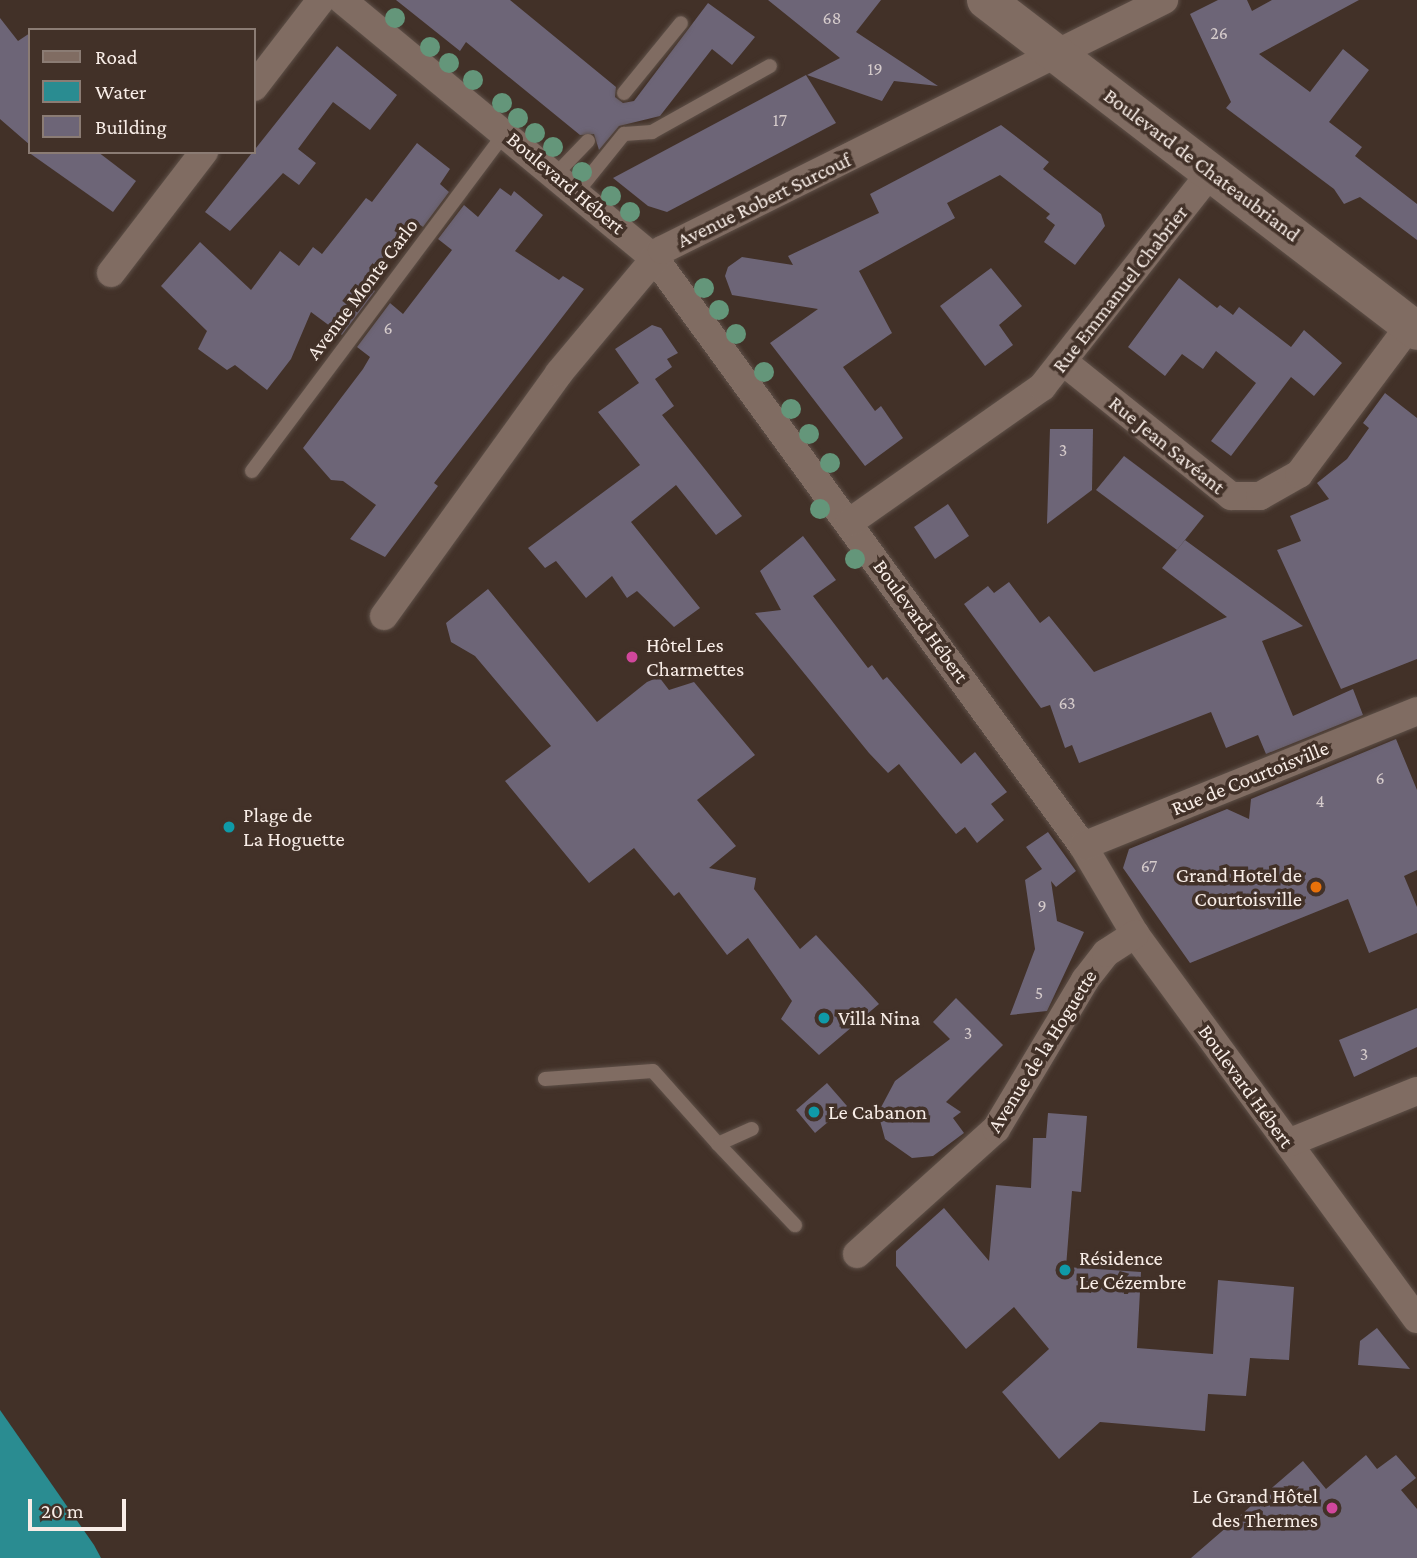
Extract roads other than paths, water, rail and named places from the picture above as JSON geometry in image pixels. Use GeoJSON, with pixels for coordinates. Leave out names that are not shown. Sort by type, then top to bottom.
{"type":"FeatureCollection","features":[{"type":"Feature","properties":{"kind":"main road","name":"Boulevard de Chateaubriand"},"geometry":{"type":"LineString","coordinates":[[986,0],[1413,328]]}},
{"type":"Feature","properties":{"kind":"street"},"geometry":{"type":"LineString","coordinates":[[256,84],[321,0]]}},
{"type":"Feature","properties":{"kind":"street","name":"Boulevard Hébert"},"geometry":{"type":"LineString","coordinates":[[342,0],[506,132],[656,260],[850,522],[1083,846],[1135,934],[1417,1318]]}},
{"type":"Feature","properties":{"kind":"street","name":"Avenue Robert Surcouf"},"geometry":{"type":"LineString","coordinates":[[384,616],[559,373],[662,250],[1164,0]]}},
{"type":"Feature","properties":{"kind":"street"},"geometry":{"type":"LineString","coordinates":[[111,273],[202,154]]}},
{"type":"Feature","properties":{"kind":"street","name":"Rue Emmanuel Chabrier"},"geometry":{"type":"LineString","coordinates":[[850,522],[1042,387],[1065,363],[1212,171]]}},
{"type":"Feature","properties":{"kind":"street","name":"Rue Jean Savéant"},"geometry":{"type":"LineString","coordinates":[[1065,363],[1231,496],[1260,496],[1299,474],[1413,328]]}},
{"type":"Feature","properties":{"kind":"street","name":"Rue de Courtoisville"},"geometry":{"type":"LineString","coordinates":[[1083,846],[1417,711]]}},
{"type":"Feature","properties":{"kind":"street","name":"Avenue de la Hoguette"},"geometry":{"type":"LineString","coordinates":[[857,1254],[996,1129],[1085,980],[1107,953],[1135,934]]}},
{"type":"Feature","properties":{"kind":"street"},"geometry":{"type":"LineString","coordinates":[[1288,1143],[1417,1091]]}},
{"type":"Feature","properties":{"kind":"lane"},"geometry":{"type":"LineString","coordinates":[[624,93],[681,23]]}},
{"type":"Feature","properties":{"kind":"lane"},"geometry":{"type":"LineString","coordinates":[[578,192],[624,134],[652,132],[770,66]]}},
{"type":"Feature","properties":{"kind":"lane","name":"Avenue Monte Carlo"},"geometry":{"type":"LineString","coordinates":[[252,471],[506,132]]}},
{"type":"Feature","properties":{"kind":"lane"},"geometry":{"type":"LineString","coordinates":[[556,174],[588,141]]}},
{"type":"Feature","properties":{"kind":"lane"},"geometry":{"type":"LineString","coordinates":[[545,1079],[653,1071],[795,1225]]}},
{"type":"Feature","properties":{"kind":"lane"},"geometry":{"type":"LineString","coordinates":[[718,1144],[752,1129]]}},
{"type":"Feature","properties":{"kind":"water"},"geometry":{"type":"Polygon","coordinates":[[[0,1410],[94,1545],[101,1558],[0,1558],[0,1410]]]}},
{"type":"Feature","properties":{"kind":"place","name":"Hôtel Les Charmettes"},"geometry":{"type":"Point","coordinates":[632,657]}},
{"type":"Feature","properties":{"kind":"place","name":"Plage de La Hoguette"},"geometry":{"type":"Point","coordinates":[229,827]}},
{"type":"Feature","properties":{"kind":"place","name":"Grand Hotel de Courtoisville"},"geometry":{"type":"Point","coordinates":[1316,887]}},
{"type":"Feature","properties":{"kind":"place","name":"Villa Nina"},"geometry":{"type":"Point","coordinates":[824,1018]}},
{"type":"Feature","properties":{"kind":"place","name":"Le Cabanon"},"geometry":{"type":"Point","coordinates":[814,1112]}},
{"type":"Feature","properties":{"kind":"place","name":"Résidence Le Cézembre"},"geometry":{"type":"Point","coordinates":[1065,1270]}},
{"type":"Feature","properties":{"kind":"place","name":"Le Grand Hôtel des Thermes"},"geometry":{"type":"Point","coordinates":[1332,1508]}}]}
